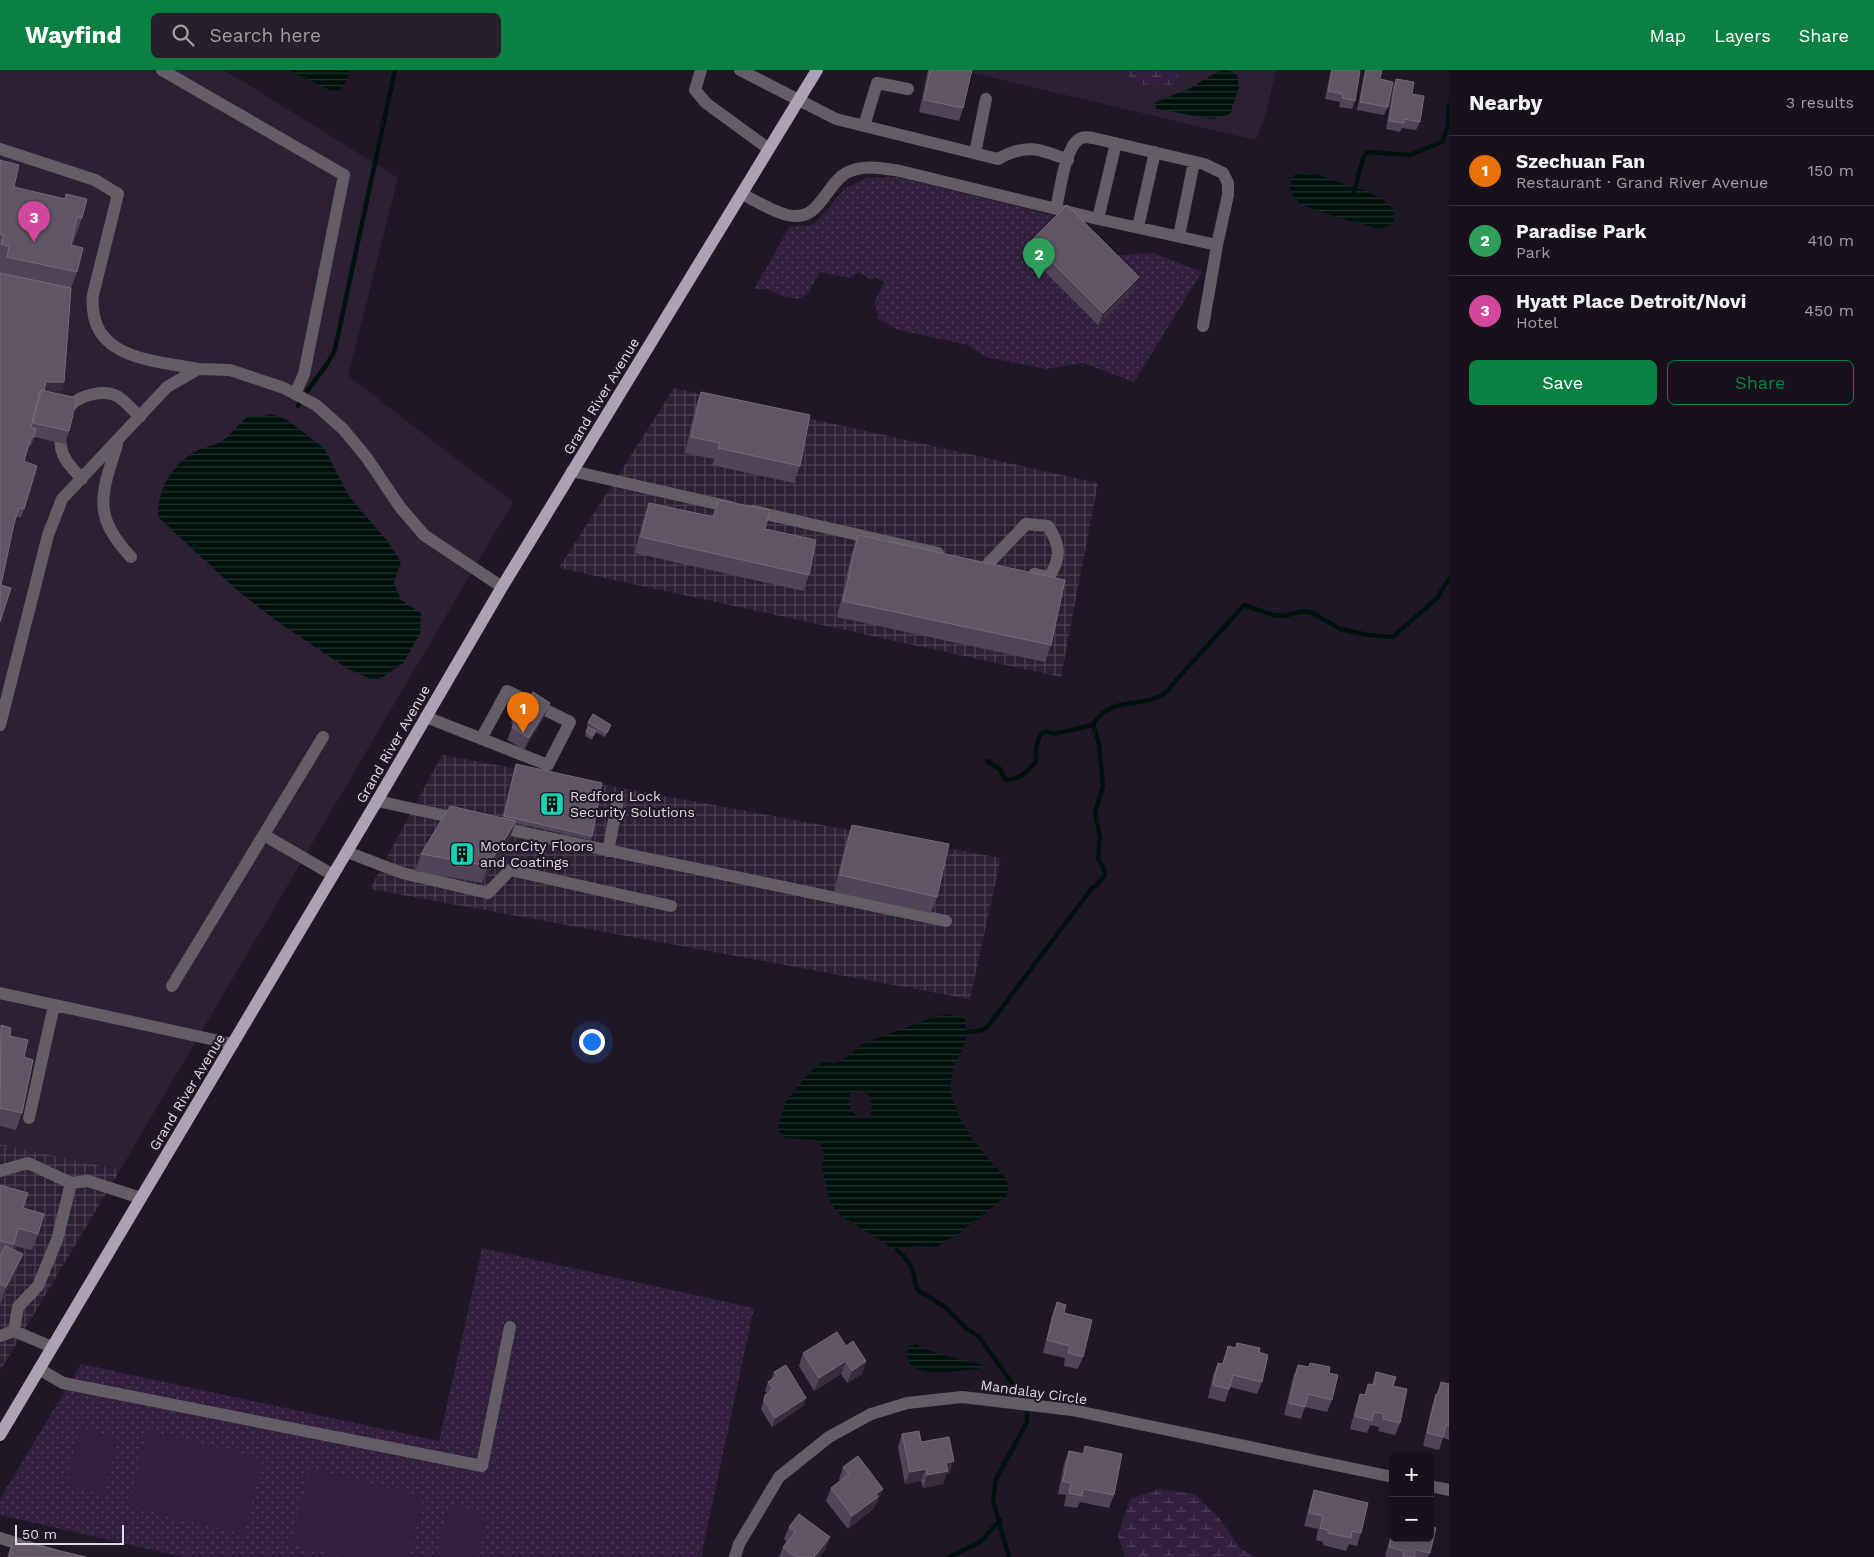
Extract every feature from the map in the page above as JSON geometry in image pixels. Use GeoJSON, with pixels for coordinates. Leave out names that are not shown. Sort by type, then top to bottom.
{"type":"FeatureCollection","features":[{"type":"Feature","properties":{"kind":"main road","name":"Grand River Avenue"},"geometry":{"type":"LineString","coordinates":[[0,1435],[333,876],[502,587],[817,70]]}},
{"type":"Feature","properties":{"kind":"street"},"geometry":{"type":"LineString","coordinates":[[162,70],[344,175],[304,374],[296,394]]}},
{"type":"Feature","properties":{"kind":"street"},"geometry":{"type":"LineString","coordinates":[[701,70],[695,90],[706,103],[769,149]]}},
{"type":"Feature","properties":{"kind":"street"},"geometry":{"type":"LineString","coordinates":[[740,70],[836,119],[998,159],[1011,151],[1030,148],[1039,149],[1068,160]]}},
{"type":"Feature","properties":{"kind":"street"},"geometry":{"type":"LineString","coordinates":[[864,126],[877,83],[908,89]]}},
{"type":"Feature","properties":{"kind":"street"},"geometry":{"type":"LineString","coordinates":[[975,153],[986,99]]}},
{"type":"Feature","properties":{"kind":"street"},"geometry":{"type":"LineString","coordinates":[[1056,208],[1070,150],[1076,140],[1083,137],[1215,167],[1223,173],[1228,183],[1228,195],[1203,326]]}},
{"type":"Feature","properties":{"kind":"street"},"geometry":{"type":"LineString","coordinates":[[1098,219],[1116,143]]}},
{"type":"Feature","properties":{"kind":"street"},"geometry":{"type":"LineString","coordinates":[[0,149],[95,180],[118,194],[93,294],[92,307],[101,332],[109,344],[122,352],[198,369],[230,370],[284,388],[316,405],[343,429],[367,458],[400,508],[424,535],[502,587]]}},
{"type":"Feature","properties":{"kind":"street"},"geometry":{"type":"LineString","coordinates":[[1138,227],[1155,152]]}},
{"type":"Feature","properties":{"kind":"street"},"geometry":{"type":"LineString","coordinates":[[0,162],[15,153]]}},
{"type":"Feature","properties":{"kind":"street"},"geometry":{"type":"LineString","coordinates":[[1179,236],[1194,162]]}},
{"type":"Feature","properties":{"kind":"street"},"geometry":{"type":"LineString","coordinates":[[742,194],[782,213],[799,216],[810,212],[821,204],[835,184],[846,173],[873,167],[900,170],[1098,219],[1217,245]]}},
{"type":"Feature","properties":{"kind":"street"},"geometry":{"type":"LineString","coordinates":[[0,725],[48,535],[62,500],[166,387],[198,369]]}},
{"type":"Feature","properties":{"kind":"street"},"geometry":{"type":"LineString","coordinates":[[82,479],[65,460],[61,447],[63,421],[70,406],[81,398],[106,393],[117,396],[140,417]]}},
{"type":"Feature","properties":{"kind":"street"},"geometry":{"type":"LineString","coordinates":[[118,441],[103,495],[104,512],[113,539],[131,557]]}},
{"type":"Feature","properties":{"kind":"street"},"geometry":{"type":"LineString","coordinates":[[572,471],[950,555]]}},
{"type":"Feature","properties":{"kind":"street"},"geometry":{"type":"LineString","coordinates":[[1005,567],[983,562],[1026,524],[1048,526],[1057,540],[1060,554],[1056,566],[1049,577],[1023,571]]}},
{"type":"Feature","properties":{"kind":"street"},"geometry":{"type":"LineString","coordinates":[[426,717],[548,766],[570,722],[507,690],[481,739]]}},
{"type":"Feature","properties":{"kind":"street"},"geometry":{"type":"LineString","coordinates":[[172,986],[323,737]]}},
{"type":"Feature","properties":{"kind":"street"},"geometry":{"type":"LineString","coordinates":[[608,851],[618,800]]}},
{"type":"Feature","properties":{"kind":"street"},"geometry":{"type":"LineString","coordinates":[[377,801],[946,921]]}},
{"type":"Feature","properties":{"kind":"street"},"geometry":{"type":"LineString","coordinates":[[264,835],[333,876]]}},
{"type":"Feature","properties":{"kind":"street"},"geometry":{"type":"LineString","coordinates":[[347,852],[402,873],[488,893],[510,870],[671,906]]}},
{"type":"Feature","properties":{"kind":"street"},"geometry":{"type":"LineString","coordinates":[[0,993],[233,1044]]}},
{"type":"Feature","properties":{"kind":"street"},"geometry":{"type":"LineString","coordinates":[[29,1118],[54,1005]]}},
{"type":"Feature","properties":{"kind":"street"},"geometry":{"type":"LineString","coordinates":[[0,1171],[28,1163],[71,1183],[88,1181],[141,1198]]}},
{"type":"Feature","properties":{"kind":"street"},"geometry":{"type":"LineString","coordinates":[[14,1331],[18,1307],[38,1286],[57,1240],[71,1183]]}},
{"type":"Feature","properties":{"kind":"street"},"geometry":{"type":"LineString","coordinates":[[39,1369],[63,1383],[482,1466],[510,1327]]}},
{"type":"Feature","properties":{"kind":"street"},"geometry":{"type":"LineString","coordinates":[[0,1336],[14,1331],[52,1347]]}},
{"type":"Feature","properties":{"kind":"street","name":"Mandalay Circle"},"geometry":{"type":"LineString","coordinates":[[735,1557],[739,1544],[779,1477],[829,1437],[871,1414],[907,1403],[962,1397],[1072,1410],[1389,1476]]}},
{"type":"Feature","properties":{"kind":"street"},"geometry":{"type":"LineString","coordinates":[[1434,1487],[1449,1490]]}},
{"type":"Feature","properties":{"kind":"street"},"geometry":{"type":"LineString","coordinates":[[0,1538],[60,1557]]}},
{"type":"Feature","properties":{"kind":"shaded area"},"geometry":{"type":"Polygon","coordinates":[[[0,70],[224,70],[398,178],[348,376],[513,502],[120,1170],[0,1144],[0,70]]]}},
{"type":"Feature","properties":{"kind":"shaded area"},"geometry":{"type":"Polygon","coordinates":[[[289,70],[348,70],[348,78],[339,92],[332,91],[289,70]]]}},
{"type":"Feature","properties":{"kind":"shaded area"},"geometry":{"type":"Polygon","coordinates":[[[960,70],[1276,70],[1267,109],[1256,140],[960,70]]]}},
{"type":"Feature","properties":{"kind":"shaded area"},"geometry":{"type":"Polygon","coordinates":[[[1221,70],[1231,71],[1237,75],[1239,87],[1230,114],[1213,119],[1157,109],[1154,103],[1190,88],[1221,70]]]}},
{"type":"Feature","properties":{"kind":"shaded area"},"geometry":{"type":"Polygon","coordinates":[[[1306,171],[1369,192],[1380,198],[1394,209],[1393,224],[1380,229],[1336,217],[1300,204],[1289,189],[1294,175],[1306,171]]]}},
{"type":"Feature","properties":{"kind":"shaded area"},"geometry":{"type":"Polygon","coordinates":[[[674,388],[1098,483],[1061,677],[559,568],[674,388]]]}},
{"type":"Feature","properties":{"kind":"shaded area"},"geometry":{"type":"Polygon","coordinates":[[[271,414],[286,419],[324,448],[349,496],[388,542],[401,562],[394,583],[401,600],[421,613],[420,633],[404,662],[383,677],[374,680],[348,669],[278,622],[238,591],[158,517],[163,487],[173,470],[180,463],[200,449],[222,441],[248,416],[259,417],[271,414]]]}},
{"type":"Feature","properties":{"kind":"shaded area"},"geometry":{"type":"Polygon","coordinates":[[[442,755],[1001,858],[970,999],[370,889],[442,755]]]}},
{"type":"Feature","properties":{"kind":"shaded area"},"geometry":{"type":"Polygon","coordinates":[[[950,1014],[965,1019],[965,1042],[952,1074],[953,1102],[966,1129],[1009,1186],[1006,1197],[955,1236],[937,1247],[917,1246],[895,1250],[840,1215],[830,1202],[822,1168],[824,1157],[820,1143],[817,1140],[786,1138],[779,1131],[778,1125],[786,1101],[810,1072],[822,1062],[836,1063],[864,1043],[937,1016],[950,1014]],[[863,1090],[850,1094],[849,1098],[851,1109],[862,1119],[869,1118],[871,1110],[871,1102],[863,1090]]]}},
{"type":"Feature","properties":{"kind":"shaded area"},"geometry":{"type":"Polygon","coordinates":[[[0,1144],[120,1170],[0,1371],[0,1144]]]}},
{"type":"Feature","properties":{"kind":"shaded area"},"geometry":{"type":"Polygon","coordinates":[[[916,1344],[941,1354],[986,1366],[978,1369],[944,1372],[921,1370],[913,1366],[908,1359],[908,1347],[916,1344]]]}},
{"type":"Feature","properties":{"kind":"green space"},"geometry":{"type":"Polygon","coordinates":[[[1118,70],[1181,70],[1173,85],[1144,85],[1118,70]]]}},
{"type":"Feature","properties":{"kind":"green space"},"geometry":{"type":"Polygon","coordinates":[[[898,177],[1063,218],[1106,256],[1153,253],[1202,272],[1134,382],[1083,363],[1046,369],[986,357],[968,345],[898,330],[878,319],[875,301],[884,282],[875,277],[871,280],[859,272],[850,278],[820,272],[808,294],[798,299],[781,296],[768,289],[754,289],[790,226],[810,226],[824,214],[844,189],[866,178],[898,177]]]}},
{"type":"Feature","properties":{"kind":"green space"},"geometry":{"type":"Polygon","coordinates":[[[482,1248],[754,1308],[701,1557],[183,1557],[0,1515],[0,1499],[81,1364],[439,1441],[482,1248]]]}},
{"type":"Feature","properties":{"kind":"green space"},"geometry":{"type":"Polygon","coordinates":[[[80,1428],[118,1438],[103,1495],[66,1485],[80,1428]]]}},
{"type":"Feature","properties":{"kind":"green space"},"geometry":{"type":"Polygon","coordinates":[[[148,1430],[263,1459],[244,1534],[129,1506],[148,1430]]]}},
{"type":"Feature","properties":{"kind":"green space"},"geometry":{"type":"Polygon","coordinates":[[[310,1468],[424,1497],[409,1557],[344,1557],[291,1544],[310,1468]]]}},
{"type":"Feature","properties":{"kind":"green space"},"geometry":{"type":"Polygon","coordinates":[[[1159,1489],[1195,1494],[1219,1518],[1241,1549],[1256,1557],[1125,1557],[1118,1536],[1130,1499],[1159,1489]]]}},
{"type":"Feature","properties":{"kind":"green space"},"geometry":{"type":"Polygon","coordinates":[[[449,1505],[487,1515],[477,1557],[436,1557],[449,1505]]]}},
{"type":"Feature","properties":{"kind":"building"},"geometry":{"type":"Polygon","coordinates":[[[930,70],[972,70],[963,108],[924,100],[930,70]]]}},
{"type":"Feature","properties":{"kind":"building"},"geometry":{"type":"Polygon","coordinates":[[[1332,70],[1360,71],[1355,101],[1342,98],[1343,94],[1328,91],[1332,70]]]}},
{"type":"Feature","properties":{"kind":"building"},"geometry":{"type":"Polygon","coordinates":[[[1366,70],[1382,70],[1380,79],[1393,82],[1388,107],[1360,102],[1366,70]]]}},
{"type":"Feature","properties":{"kind":"building"},"geometry":{"type":"Polygon","coordinates":[[[1396,79],[1414,82],[1412,94],[1424,96],[1420,122],[1404,119],[1404,123],[1389,121],[1396,79]]]}},
{"type":"Feature","properties":{"kind":"building"},"geometry":{"type":"Polygon","coordinates":[[[0,160],[19,165],[14,187],[65,199],[66,194],[87,199],[82,218],[77,217],[71,245],[83,248],[77,272],[7,257],[9,246],[1,244],[4,235],[0,234],[0,160]]]}},
{"type":"Feature","properties":{"kind":"building"},"geometry":{"type":"Polygon","coordinates":[[[1067,205],[1139,277],[1103,313],[1031,241],[1067,205]]]}},
{"type":"Feature","properties":{"kind":"building"},"geometry":{"type":"Polygon","coordinates":[[[0,273],[71,288],[64,382],[46,382],[44,391],[41,390],[39,394],[31,427],[36,429],[34,437],[31,437],[24,461],[37,466],[24,509],[19,508],[14,524],[1,585],[11,588],[0,622],[0,273]]]}},
{"type":"Feature","properties":{"kind":"building"},"geometry":{"type":"Polygon","coordinates":[[[41,390],[77,398],[69,431],[33,423],[41,390]]]}},
{"type":"Feature","properties":{"kind":"building"},"geometry":{"type":"Polygon","coordinates":[[[701,392],[810,415],[800,466],[718,448],[720,443],[691,437],[701,392]]]}},
{"type":"Feature","properties":{"kind":"building"},"geometry":{"type":"Polygon","coordinates":[[[718,500],[770,510],[765,529],[816,540],[809,575],[641,537],[649,503],[714,517],[718,500]]]}},
{"type":"Feature","properties":{"kind":"building"},"geometry":{"type":"Polygon","coordinates":[[[858,535],[1065,580],[1051,645],[843,601],[858,535]]]}},
{"type":"Feature","properties":{"kind":"building"},"geometry":{"type":"Polygon","coordinates":[[[533,692],[550,703],[529,738],[512,727],[520,714],[516,711],[520,704],[524,707],[533,692]]]}},
{"type":"Feature","properties":{"kind":"building"},"geometry":{"type":"Polygon","coordinates":[[[593,714],[611,725],[606,733],[588,722],[593,714]]]}},
{"type":"Feature","properties":{"kind":"building"},"geometry":{"type":"Polygon","coordinates":[[[588,727],[596,731],[593,736],[586,732],[588,727]]]}},
{"type":"Feature","properties":{"kind":"building","name":"Redford Lock Security Solutions"},"geometry":{"type":"Polygon","coordinates":[[[516,764],[602,783],[592,836],[504,816],[516,764]]]}},
{"type":"Feature","properties":{"kind":"building","name":"MotorCity Floors and Coatings"},"geometry":{"type":"Polygon","coordinates":[[[450,806],[516,821],[488,866],[421,854],[450,806]]]}},
{"type":"Feature","properties":{"kind":"building"},"geometry":{"type":"Polygon","coordinates":[[[852,825],[949,844],[937,897],[840,875],[852,825]]]}},
{"type":"Feature","properties":{"kind":"building"},"geometry":{"type":"Polygon","coordinates":[[[1,1025],[11,1028],[10,1036],[28,1040],[24,1057],[33,1060],[22,1113],[0,1108],[1,1025]]]}},
{"type":"Feature","properties":{"kind":"building"},"geometry":{"type":"Polygon","coordinates":[[[0,1185],[28,1193],[23,1208],[44,1214],[38,1234],[18,1228],[14,1244],[0,1241],[0,1185]]]}},
{"type":"Feature","properties":{"kind":"building"},"geometry":{"type":"Polygon","coordinates":[[[5,1246],[23,1254],[6,1287],[0,1284],[0,1256],[5,1246]]]}},
{"type":"Feature","properties":{"kind":"building"},"geometry":{"type":"Polygon","coordinates":[[[1057,1302],[1066,1305],[1064,1313],[1092,1320],[1083,1357],[1068,1353],[1070,1346],[1047,1340],[1057,1302]]]}},
{"type":"Feature","properties":{"kind":"building"},"geometry":{"type":"Polygon","coordinates":[[[837,1332],[846,1346],[853,1341],[866,1361],[852,1371],[846,1361],[819,1378],[803,1353],[837,1332]]]}},
{"type":"Feature","properties":{"kind":"building"},"geometry":{"type":"Polygon","coordinates":[[[1237,1343],[1260,1348],[1259,1352],[1268,1355],[1262,1382],[1233,1375],[1229,1389],[1213,1385],[1218,1363],[1223,1364],[1228,1346],[1236,1348],[1237,1343]]]}},
{"type":"Feature","properties":{"kind":"building"},"geometry":{"type":"Polygon","coordinates":[[[1310,1363],[1330,1367],[1329,1373],[1338,1375],[1332,1400],[1308,1394],[1305,1407],[1289,1403],[1298,1365],[1309,1367],[1310,1363]]]}},
{"type":"Feature","properties":{"kind":"building"},"geometry":{"type":"Polygon","coordinates":[[[786,1365],[806,1398],[775,1418],[764,1400],[765,1395],[773,1389],[768,1382],[777,1376],[774,1372],[786,1365]]]}},
{"type":"Feature","properties":{"kind":"building"},"geometry":{"type":"Polygon","coordinates":[[[1376,1372],[1396,1377],[1393,1386],[1407,1389],[1400,1423],[1383,1419],[1384,1414],[1374,1412],[1372,1421],[1355,1416],[1360,1394],[1366,1395],[1368,1384],[1374,1385],[1376,1372]]]}},
{"type":"Feature","properties":{"kind":"building"},"geometry":{"type":"Polygon","coordinates":[[[1441,1382],[1449,1384],[1449,1426],[1446,1425],[1443,1437],[1427,1433],[1436,1394],[1438,1394],[1441,1382]]]}},
{"type":"Feature","properties":{"kind":"building"},"geometry":{"type":"Polygon","coordinates":[[[919,1431],[921,1442],[949,1437],[954,1461],[946,1463],[948,1471],[927,1475],[926,1469],[910,1472],[902,1434],[919,1431]]]}},
{"type":"Feature","properties":{"kind":"building"},"geometry":{"type":"Polygon","coordinates":[[[1085,1446],[1122,1454],[1114,1495],[1083,1489],[1082,1496],[1069,1493],[1071,1483],[1063,1481],[1069,1451],[1084,1454],[1085,1446]]]}},
{"type":"Feature","properties":{"kind":"building"},"geometry":{"type":"Polygon","coordinates":[[[858,1456],[883,1489],[876,1494],[878,1497],[852,1516],[831,1488],[849,1474],[843,1467],[858,1456]]]}},
{"type":"Feature","properties":{"kind":"building"},"geometry":{"type":"Polygon","coordinates":[[[1314,1490],[1368,1503],[1361,1533],[1352,1531],[1351,1538],[1328,1533],[1328,1530],[1320,1528],[1323,1516],[1309,1513],[1314,1490]]]}},
{"type":"Feature","properties":{"kind":"building"},"geometry":{"type":"Polygon","coordinates":[[[799,1514],[830,1537],[814,1557],[795,1557],[783,1547],[795,1532],[789,1527],[799,1514]]]}},
{"type":"Feature","properties":{"kind":"building"},"geometry":{"type":"Polygon","coordinates":[[[13,1540],[86,1557],[9,1557],[13,1540]]]}},
{"type":"Feature","properties":{"kind":"building"},"geometry":{"type":"Polygon","coordinates":[[[1390,1542],[1433,1542],[1430,1553],[1416,1550],[1414,1557],[1403,1557],[1404,1551],[1389,1547],[1390,1542]]]}},
{"type":"Feature","properties":{"kind":"waterway"},"geometry":{"type":"LineString","coordinates":[[298,406],[332,357],[335,349],[395,70]]}},
{"type":"Feature","properties":{"kind":"waterway"},"geometry":{"type":"LineString","coordinates":[[1354,192],[1363,158],[1367,152],[1410,155],[1442,142],[1448,127],[1449,104]]}},
{"type":"Feature","properties":{"kind":"waterway"},"geometry":{"type":"LineString","coordinates":[[968,1032],[982,1030],[988,1026],[1092,888],[1105,875],[1098,859],[1100,837],[1095,812],[1103,787],[1099,744],[1093,724],[1100,715],[1108,709],[1117,706],[1145,701],[1164,694],[1244,605],[1273,615],[1283,616],[1304,611],[1313,613],[1340,629],[1368,635],[1393,637],[1437,598],[1449,579]]}},
{"type":"Feature","properties":{"kind":"waterway"},"geometry":{"type":"LineString","coordinates":[[987,761],[1000,769],[1005,779],[1014,779],[1022,775],[1036,762],[1036,748],[1040,735],[1046,731],[1054,734],[1093,725]]}},
{"type":"Feature","properties":{"kind":"waterway"},"geometry":{"type":"LineString","coordinates":[[897,1250],[911,1268],[919,1291],[945,1307],[966,1328],[979,1337],[1027,1404],[1027,1422],[996,1479],[993,1501],[1009,1557]]}},
{"type":"Feature","properties":{"kind":"waterway"},"geometry":{"type":"LineString","coordinates":[[949,1557],[980,1542],[1000,1520]]}},
{"type":"Feature","properties":{"kind":"place","name":"Hyatt Place Detroit/Novi"},"geometry":{"type":"Point","coordinates":[34,242]}},
{"type":"Feature","properties":{"kind":"place","name":"Paradise Park"},"geometry":{"type":"Point","coordinates":[1039,279]}},
{"type":"Feature","properties":{"kind":"place","name":"Szechuan Fan"},"geometry":{"type":"Point","coordinates":[523,733]}},
{"type":"Feature","properties":{"kind":"place","name":"Redford Lock Security Solutions"},"geometry":{"type":"Point","coordinates":[552,804]}},
{"type":"Feature","properties":{"kind":"place","name":"MotorCity Floors and Coatings"},"geometry":{"type":"Point","coordinates":[462,854]}}]}
